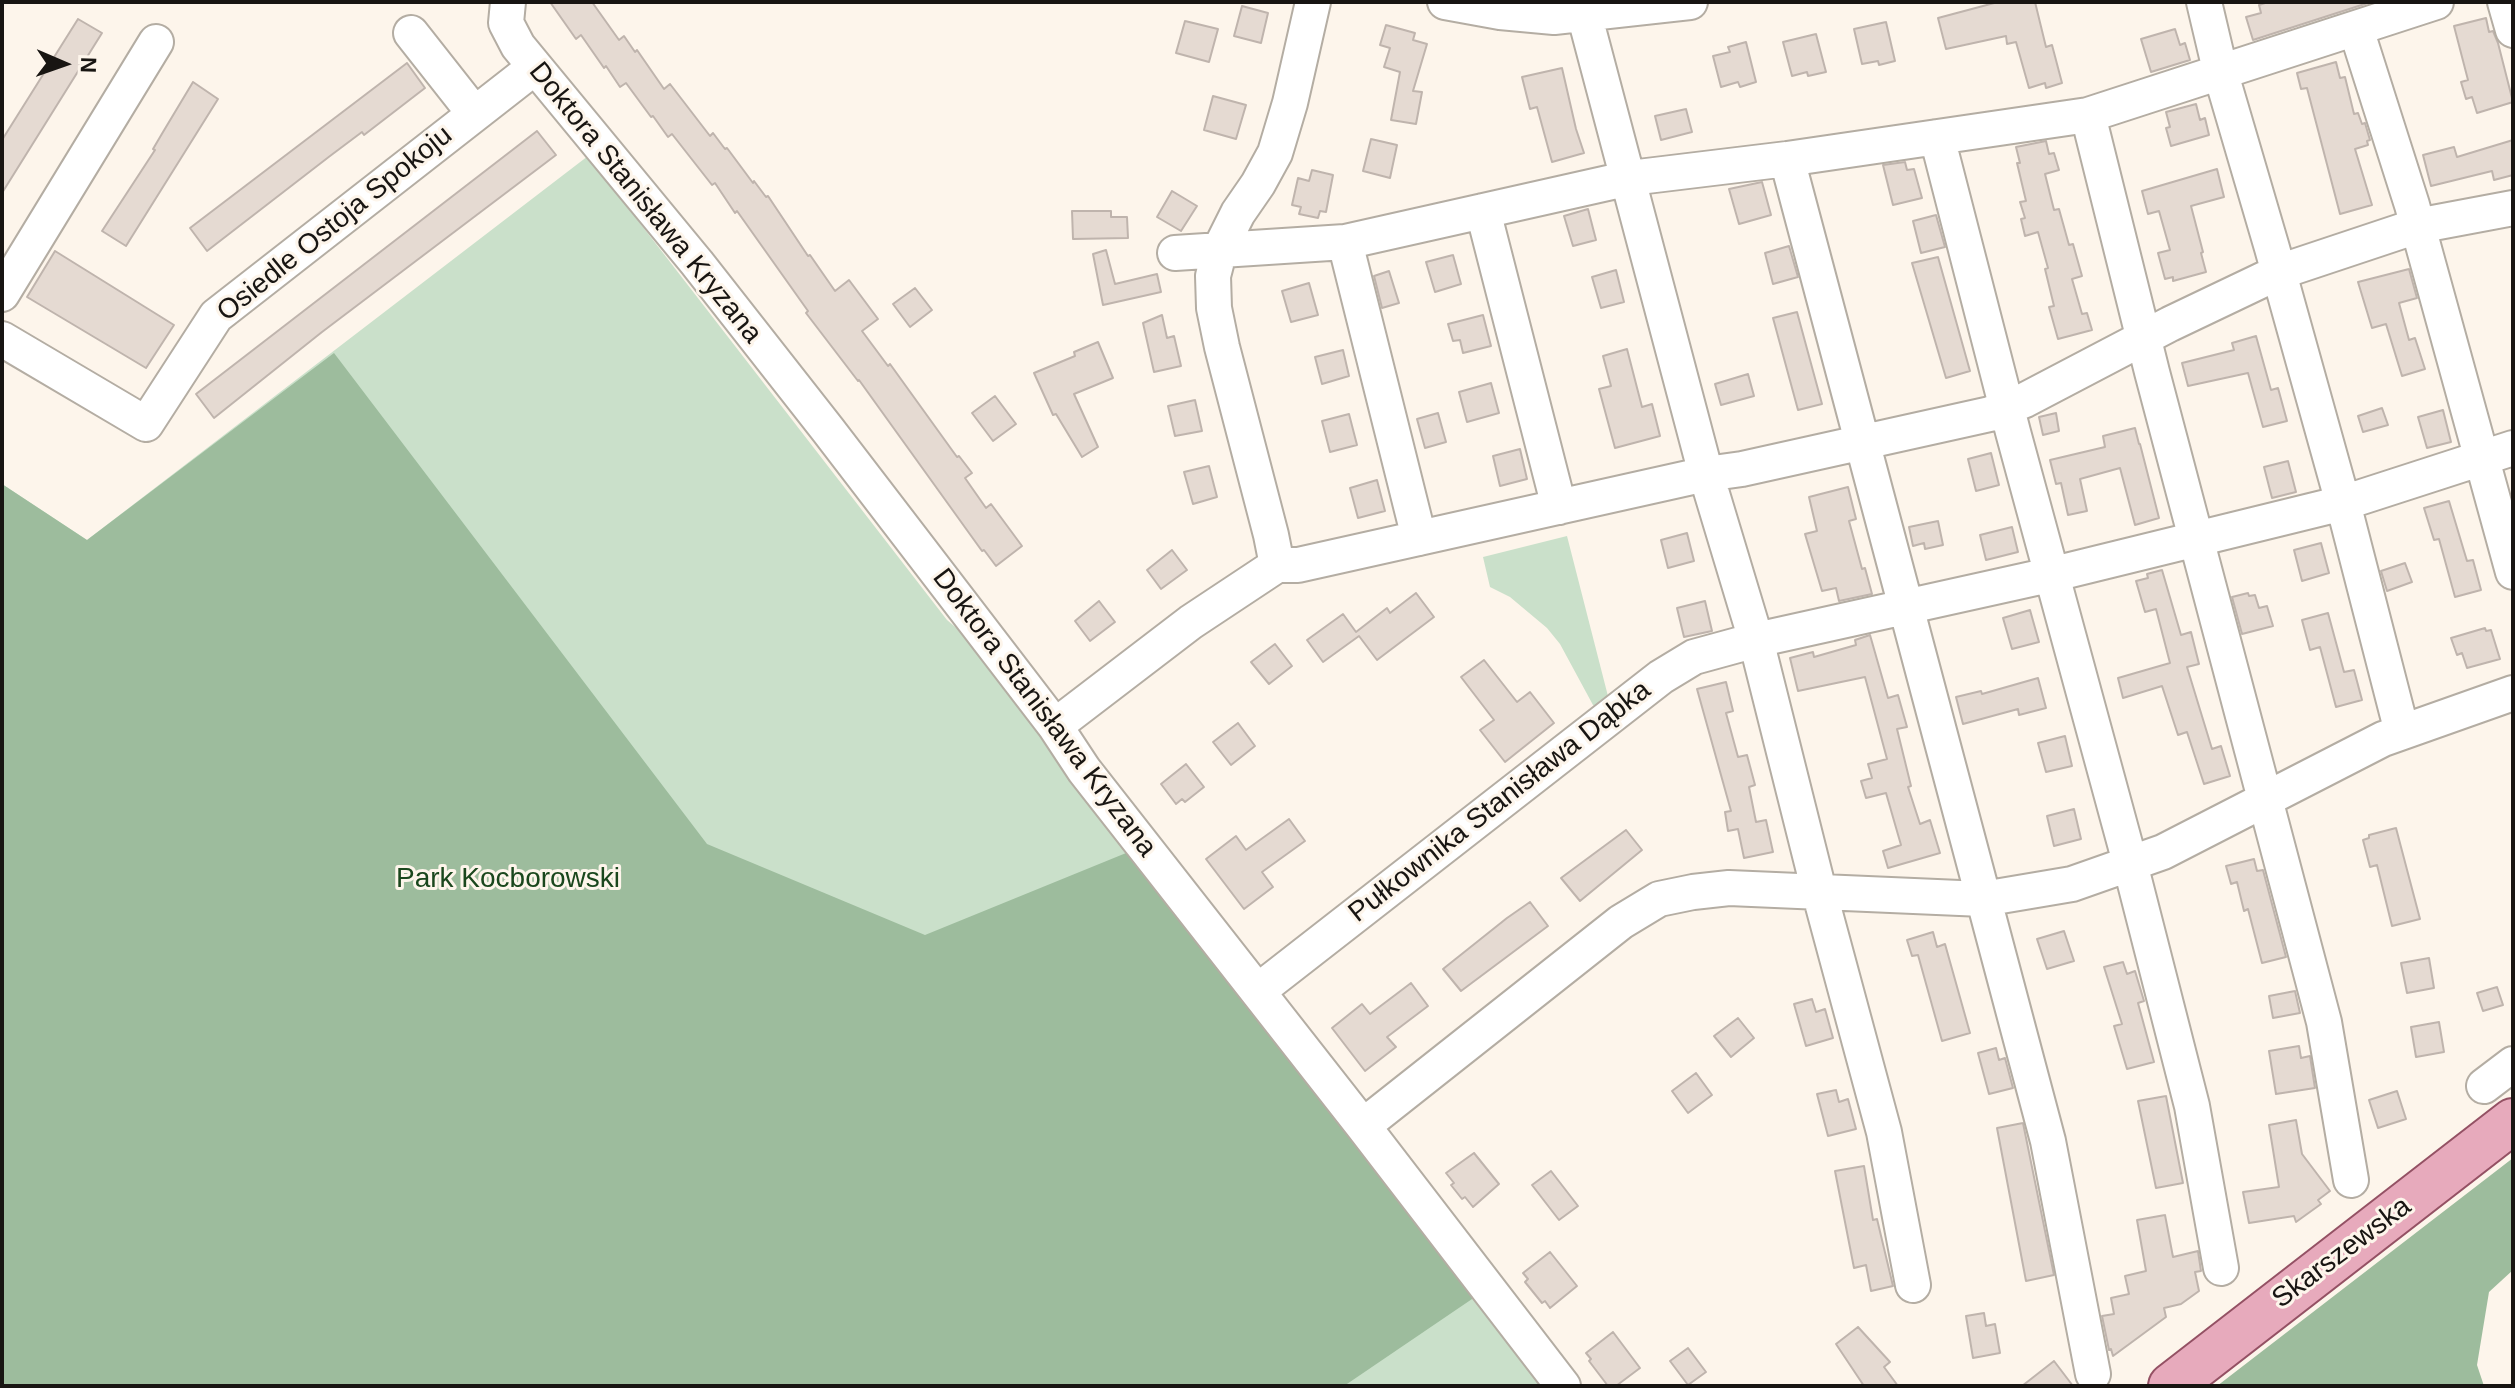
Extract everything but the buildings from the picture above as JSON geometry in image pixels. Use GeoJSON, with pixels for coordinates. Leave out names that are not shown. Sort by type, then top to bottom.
{"type":"FeatureCollection","features":[{"type":"Feature","properties":{"kind":"main road","name":"Skarszewska"},"geometry":{"type":"LineString","coordinates":[[2171,1386],[2513,1121]]}},
{"type":"Feature","properties":{"kind":"street"},"geometry":{"type":"LineString","coordinates":[[508,2],[506,23],[526,56]]}},
{"type":"Feature","properties":{"kind":"street"},"geometry":{"type":"LineString","coordinates":[[1277,565],[1214,308],[1213,276],[1220,249],[1238,213],[1275,153],[1313,2]]}},
{"type":"Feature","properties":{"kind":"street"},"geometry":{"type":"LineString","coordinates":[[1445,2],[1500,12],[1554,17],[1583,9],[1690,2]]}},
{"type":"Feature","properties":{"kind":"street"},"geometry":{"type":"LineString","coordinates":[[2204,2],[2221,74],[2343,503],[2402,732]]}},
{"type":"Feature","properties":{"kind":"street"},"geometry":{"type":"LineString","coordinates":[[1175,253],[1345,242],[1630,178],[1787,159],[2088,115],[2436,2]]}},
{"type":"Feature","properties":{"kind":"street"},"geometry":{"type":"LineString","coordinates":[[2505,2],[2513,30]]}},
{"type":"Feature","properties":{"kind":"street"},"geometry":{"type":"LineString","coordinates":[[1583,9],[1706,474],[1756,640],[1884,1132],[1913,1285]]}},
{"type":"Feature","properties":{"kind":"street"},"geometry":{"type":"LineString","coordinates":[[2356,29],[2417,226],[2513,572]]}},
{"type":"Feature","properties":{"kind":"street"},"geometry":{"type":"LineString","coordinates":[[411,33],[474,113]]}},
{"type":"Feature","properties":{"kind":"street"},"geometry":{"type":"LineString","coordinates":[[2,294],[156,42]]}},
{"type":"Feature","properties":{"kind":"street","name":"Osiedle Ostoja Spokoju"},"geometry":{"type":"LineString","coordinates":[[2,339],[146,424],[216,316],[474,113],[526,56]]}},
{"type":"Feature","properties":{"kind":"street","name":"Doktora Stanisława Kryzana"},"geometry":{"type":"LineString","coordinates":[[526,56],[697,263],[1055,726],[1084,770],[1563,1386]]}},
{"type":"Feature","properties":{"kind":"street"},"geometry":{"type":"LineString","coordinates":[[2088,115],[2324,1022],[2351,1180]]}},
{"type":"Feature","properties":{"kind":"street"},"geometry":{"type":"LineString","coordinates":[[1937,137],[2192,1106],[2221,1268]]}},
{"type":"Feature","properties":{"kind":"street"},"geometry":{"type":"LineString","coordinates":[[1787,159],[2048,1141],[2093,1374]]}},
{"type":"Feature","properties":{"kind":"street"},"geometry":{"type":"LineString","coordinates":[[1055,726],[1191,622],[1277,565],[1298,565],[1990,414],[2008,408],[2144,337],[2279,272],[2417,226],[2513,208]]}},
{"type":"Feature","properties":{"kind":"street"},"geometry":{"type":"LineString","coordinates":[[1483,211],[1559,507]]}},
{"type":"Feature","properties":{"kind":"street"},"geometry":{"type":"LineString","coordinates":[[1345,242],[1419,538]]}},
{"type":"Feature","properties":{"kind":"street","name":"Pułkownika Stanisława Dąbka"},"geometry":{"type":"LineString","coordinates":[[1258,991],[1676,666],[1694,657],[2343,503],[2513,448]]}},
{"type":"Feature","properties":{"kind":"street"},"geometry":{"type":"LineString","coordinates":[[1363,1126],[1621,922],[1659,899],[1729,888],[1983,899],[2072,884],[2163,852],[2383,739],[2513,693]]}},
{"type":"Feature","properties":{"kind":"street"},"geometry":{"type":"LineString","coordinates":[[2484,1086],[2513,1064]]}},
{"type":"Feature","properties":{"kind":"green space","name":"Park Kocborowski"},"geometry":{"type":"Polygon","coordinates":[[[588,156],[947,620],[966,636],[1545,1386],[2,1386],[2,484],[87,540],[588,156]]]}},
{"type":"Feature","properties":{"kind":"green space","name":"Park Kocborowski"},"geometry":{"type":"Polygon","coordinates":[[[334,353],[707,844],[925,935],[1131,851],[1475,1297],[1344,1386],[2,1386],[2,484],[87,540],[334,353]]]}},
{"type":"Feature","properties":{"kind":"green space"},"geometry":{"type":"Polygon","coordinates":[[[1567,536],[1610,704],[1600,711],[1593,705],[1560,644],[1547,628],[1510,597],[1490,587],[1483,557],[1567,536]]]}},
{"type":"Feature","properties":{"kind":"green space"},"geometry":{"type":"Polygon","coordinates":[[[2513,1158],[2513,1270],[2489,1292],[2477,1365],[2484,1386],[2217,1386],[2513,1158]]]}}]}
